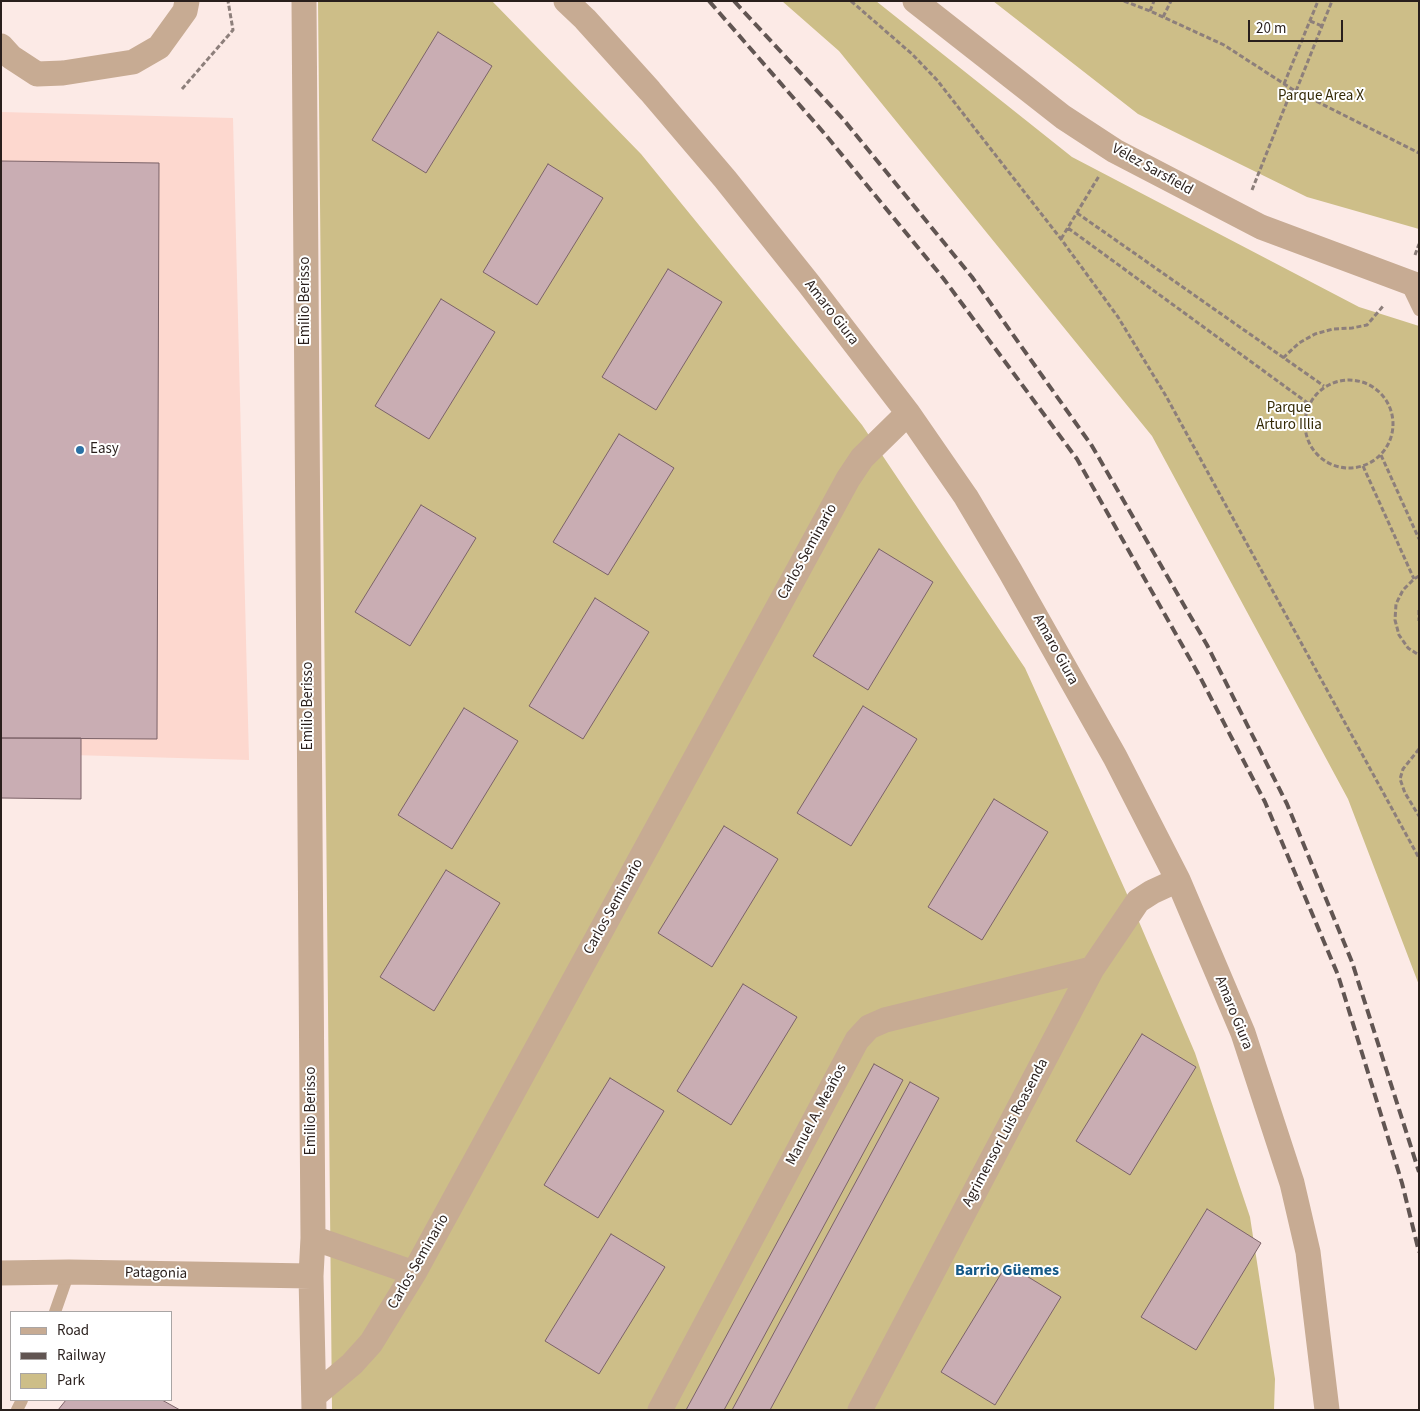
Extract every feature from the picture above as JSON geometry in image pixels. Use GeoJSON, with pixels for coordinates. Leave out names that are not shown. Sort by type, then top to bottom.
{"type":"FeatureCollection","features":[{"type":"Feature","properties":{"kind":"street"},"geometry":{"type":"LineString","coordinates":[[1,73],[63,73],[133,62],[159,47],[185,11],[187,1]]}},
{"type":"Feature","properties":{"kind":"street","name":"Emilio Berisso"},"geometry":{"type":"LineString","coordinates":[[304,1],[313,1238],[311,1276],[314,1403]]}},
{"type":"Feature","properties":{"kind":"street","name":"Amaro Giura"},"geometry":{"type":"LineString","coordinates":[[566,1],[585,19],[650,91],[725,179],[908,413],[966,497],[1020,588],[1115,757],[1178,880],[1243,1033],[1292,1183],[1308,1252],[1326,1410]]}},
{"type":"Feature","properties":{"kind":"street","name":"Vélez Sarsfield"},"geometry":{"type":"LineString","coordinates":[[915,1],[1063,117],[1115,151],[1241,218],[1412,283]]}},
{"type":"Feature","properties":{"kind":"street"},"geometry":{"type":"LineString","coordinates":[[1,46],[12,57],[37,74]]}},
{"type":"Feature","properties":{"kind":"street","name":"Carlos Seminario"},"geometry":{"type":"LineString","coordinates":[[314,1403],[371,1343],[414,1273],[848,479],[862,458],[908,413]]}},
{"type":"Feature","properties":{"kind":"street","name":"Agrimensor Luis Roasenda"},"geometry":{"type":"LineString","coordinates":[[860,1410],[1092,969],[1138,901],[1178,880]]}},
{"type":"Feature","properties":{"kind":"street","name":"Manuel A. Meaños"},"geometry":{"type":"LineString","coordinates":[[660,1410],[857,1040],[869,1027],[885,1020],[1092,969]]}},
{"type":"Feature","properties":{"kind":"street"},"geometry":{"type":"LineString","coordinates":[[313,1238],[414,1273]]}},
{"type":"Feature","properties":{"kind":"street","name":"Patagonia"},"geometry":{"type":"LineString","coordinates":[[1,1274],[69,1272],[311,1276]]}},
{"type":"Feature","properties":{"kind":"lane"},"geometry":{"type":"LineString","coordinates":[[1412,283],[1419,310]]}},
{"type":"Feature","properties":{"kind":"lane"},"geometry":{"type":"LineString","coordinates":[[54,1311],[69,1272]]}},
{"type":"Feature","properties":{"kind":"path"},"geometry":{"type":"LineString","coordinates":[[182,89],[233,30],[228,1]]}},
{"type":"Feature","properties":{"kind":"path"},"geometry":{"type":"LineString","coordinates":[[851,1],[912,54],[936,80],[1061,239],[1118,317],[1166,396],[1419,858]]}},
{"type":"Feature","properties":{"kind":"path"},"geometry":{"type":"LineString","coordinates":[[1124,1],[1224,45],[1292,89],[1419,153]]}},
{"type":"Feature","properties":{"kind":"path"},"geometry":{"type":"LineString","coordinates":[[1150,11],[1154,1]]}},
{"type":"Feature","properties":{"kind":"path"},"geometry":{"type":"LineString","coordinates":[[1163,17],[1171,1]]}},
{"type":"Feature","properties":{"kind":"path"},"geometry":{"type":"LineString","coordinates":[[1284,84],[1318,1]]}},
{"type":"Feature","properties":{"kind":"path"},"geometry":{"type":"LineString","coordinates":[[1296,91],[1332,1]]}},
{"type":"Feature","properties":{"kind":"path"},"geometry":{"type":"LineString","coordinates":[[1310,21],[1322,26]]}},
{"type":"Feature","properties":{"kind":"path"},"geometry":{"type":"LineString","coordinates":[[1241,218],[1292,89]]}},
{"type":"Feature","properties":{"kind":"path"},"geometry":{"type":"LineString","coordinates":[[1061,239],[1115,151]]}},
{"type":"Feature","properties":{"kind":"path"},"geometry":{"type":"LineString","coordinates":[[1077,213],[1324,386]]}},
{"type":"Feature","properties":{"kind":"path"},"geometry":{"type":"LineString","coordinates":[[1068,228],[1308,404]]}},
{"type":"Feature","properties":{"kind":"path"},"geometry":{"type":"LineString","coordinates":[[1283,358],[1299,343],[1315,334],[1333,329],[1367,325],[1412,283]]}},
{"type":"Feature","properties":{"kind":"path"},"geometry":{"type":"LineString","coordinates":[[1339,380],[1356,380],[1371,385],[1383,395],[1391,409],[1394,425],[1390,441],[1381,455],[1373,462],[1363,466],[1346,468],[1329,463],[1316,453],[1307,438],[1305,421],[1308,404],[1324,386],[1339,380]]}},
{"type":"Feature","properties":{"kind":"path"},"geometry":{"type":"LineString","coordinates":[[1381,455],[1419,539]]}},
{"type":"Feature","properties":{"kind":"path"},"geometry":{"type":"LineString","coordinates":[[1363,466],[1414,578]]}},
{"type":"Feature","properties":{"kind":"path"},"geometry":{"type":"LineString","coordinates":[[1419,576],[1414,578],[1403,590],[1396,604],[1395,620],[1399,635],[1408,648],[1419,655]]}},
{"type":"Feature","properties":{"kind":"path"},"geometry":{"type":"LineString","coordinates":[[1419,610],[1419,621]]}},
{"type":"Feature","properties":{"kind":"path"},"geometry":{"type":"LineString","coordinates":[[1419,749],[1403,769],[1400,779],[1405,793],[1419,816]]}},
{"type":"Feature","properties":{"kind":"shaded area"},"geometry":{"type":"Polygon","coordinates":[[[1,112],[233,118],[249,760],[1,753],[1,112]]]}},
{"type":"Feature","properties":{"kind":"green space"},"geometry":{"type":"Polygon","coordinates":[[[318,1],[492,1],[641,154],[862,425],[1025,668],[1131,903],[1195,1053],[1250,1217],[1275,1379],[1274,1410],[332,1410],[318,1]]]}},
{"type":"Feature","properties":{"kind":"green space","name":"Parque Arturo Illia"},"geometry":{"type":"Polygon","coordinates":[[[782,1],[876,1],[1072,157],[1359,307],[1419,326],[1419,985],[1348,799],[1152,436],[839,51],[782,1]]]}},
{"type":"Feature","properties":{"kind":"green space","name":"Parque Area X"},"geometry":{"type":"Polygon","coordinates":[[[993,1],[1419,1],[1419,229],[1307,197],[1138,114],[993,1]]]}},
{"type":"Feature","properties":{"kind":"building"},"geometry":{"type":"Polygon","coordinates":[[[438,32],[492,66],[426,173],[372,140],[438,32]]]}},
{"type":"Feature","properties":{"kind":"building","name":"Easy"},"geometry":{"type":"Polygon","coordinates":[[[1,161],[159,163],[157,739],[1,738],[1,161]]]}},
{"type":"Feature","properties":{"kind":"building"},"geometry":{"type":"Polygon","coordinates":[[[548,164],[603,198],[537,305],[483,272],[548,164]]]}},
{"type":"Feature","properties":{"kind":"building"},"geometry":{"type":"Polygon","coordinates":[[[668,269],[722,302],[656,410],[602,377],[668,269]]]}},
{"type":"Feature","properties":{"kind":"building"},"geometry":{"type":"Polygon","coordinates":[[[441,299],[495,332],[429,439],[375,406],[441,299]]]}},
{"type":"Feature","properties":{"kind":"building"},"geometry":{"type":"Polygon","coordinates":[[[619,434],[674,468],[608,575],[553,542],[619,434]]]}},
{"type":"Feature","properties":{"kind":"building"},"geometry":{"type":"Polygon","coordinates":[[[421,505],[476,538],[410,646],[355,612],[421,505]]]}},
{"type":"Feature","properties":{"kind":"building"},"geometry":{"type":"Polygon","coordinates":[[[879,549],[933,582],[868,690],[813,656],[879,549]]]}},
{"type":"Feature","properties":{"kind":"building"},"geometry":{"type":"Polygon","coordinates":[[[595,598],[649,632],[583,739],[529,706],[595,598]]]}},
{"type":"Feature","properties":{"kind":"building"},"geometry":{"type":"Polygon","coordinates":[[[863,706],[917,739],[851,846],[797,813],[863,706]]]}},
{"type":"Feature","properties":{"kind":"building"},"geometry":{"type":"Polygon","coordinates":[[[464,708],[518,741],[452,849],[398,815],[464,708]]]}},
{"type":"Feature","properties":{"kind":"building"},"geometry":{"type":"Polygon","coordinates":[[[1,738],[81,738],[81,799],[1,798],[1,738]]]}},
{"type":"Feature","properties":{"kind":"building"},"geometry":{"type":"Polygon","coordinates":[[[994,799],[1048,832],[982,940],[928,907],[994,799]]]}},
{"type":"Feature","properties":{"kind":"building"},"geometry":{"type":"Polygon","coordinates":[[[724,826],[778,859],[712,967],[658,933],[724,826]]]}},
{"type":"Feature","properties":{"kind":"building"},"geometry":{"type":"Polygon","coordinates":[[[446,870],[500,903],[434,1011],[380,977],[446,870]]]}},
{"type":"Feature","properties":{"kind":"building"},"geometry":{"type":"Polygon","coordinates":[[[743,984],[797,1017],[731,1125],[677,1091],[743,984]]]}},
{"type":"Feature","properties":{"kind":"building"},"geometry":{"type":"Polygon","coordinates":[[[1142,1034],[1196,1067],[1130,1175],[1076,1141],[1142,1034]]]}},
{"type":"Feature","properties":{"kind":"building"},"geometry":{"type":"Polygon","coordinates":[[[874,1064],[903,1080],[724,1410],[686,1410],[874,1064]]]}},
{"type":"Feature","properties":{"kind":"building"},"geometry":{"type":"Polygon","coordinates":[[[610,1078],[664,1111],[598,1218],[544,1185],[610,1078]]]}},
{"type":"Feature","properties":{"kind":"building"},"geometry":{"type":"Polygon","coordinates":[[[910,1082],[939,1098],[770,1410],[732,1410],[910,1082]]]}},
{"type":"Feature","properties":{"kind":"building"},"geometry":{"type":"Polygon","coordinates":[[[1207,1209],[1261,1243],[1196,1350],[1141,1317],[1207,1209]]]}},
{"type":"Feature","properties":{"kind":"building"},"geometry":{"type":"Polygon","coordinates":[[[611,1234],[665,1267],[599,1374],[545,1341],[611,1234]]]}},
{"type":"Feature","properties":{"kind":"building"},"geometry":{"type":"Polygon","coordinates":[[[1007,1264],[1061,1297],[995,1405],[941,1372],[1007,1264]]]}},
{"type":"Feature","properties":{"kind":"building"},"geometry":{"type":"Polygon","coordinates":[[[65,1401],[164,1401],[180,1410],[58,1410],[65,1401]]]}},
{"type":"Feature","properties":{"kind":"railway"},"geometry":{"type":"LineString","coordinates":[[709,1],[824,133],[943,278],[1077,459],[1199,675],[1265,802],[1338,975],[1402,1183],[1419,1252]]}},
{"type":"Feature","properties":{"kind":"railway"},"geometry":{"type":"LineString","coordinates":[[734,1],[843,119],[972,277],[1092,446],[1207,645],[1287,804],[1352,962],[1419,1172]]}},
{"type":"Feature","properties":{"kind":"place","name":"Easy"},"geometry":{"type":"Point","coordinates":[80,450]}},
{"type":"Feature","properties":{"kind":"district","name":"Barrio Güemes"},"geometry":{"type":"Point","coordinates":[1007,1271]}}]}
